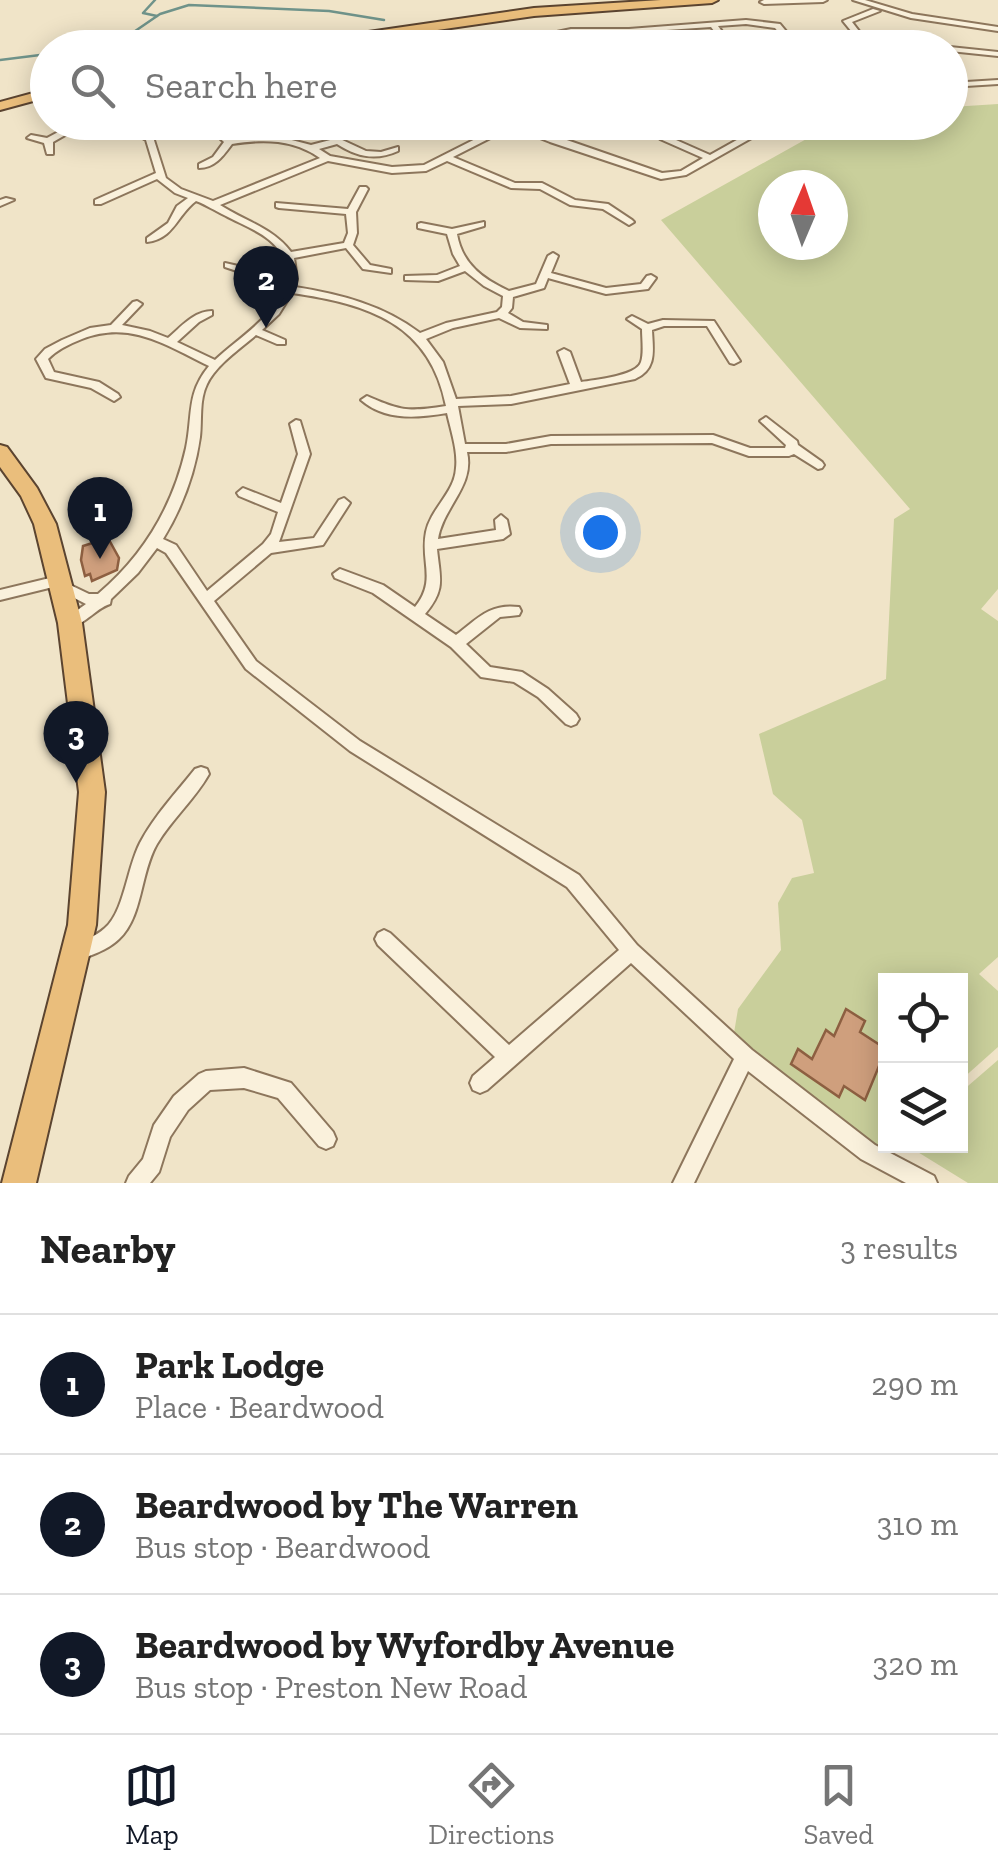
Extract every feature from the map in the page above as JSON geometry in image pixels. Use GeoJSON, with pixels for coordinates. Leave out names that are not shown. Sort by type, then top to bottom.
{"type":"FeatureCollection","features":[{"type":"Feature","properties":{"kind":"highway"},"geometry":{"type":"LineString","coordinates":[[373,30],[611,0]]}},
{"type":"Feature","properties":{"kind":"highway"},"geometry":{"type":"LineString","coordinates":[[588,4],[712,0]]}},
{"type":"Feature","properties":{"kind":"highway"},"geometry":{"type":"LineString","coordinates":[[387,30],[450,19]]}},
{"type":"Feature","properties":{"kind":"highway"},"geometry":{"type":"LineString","coordinates":[[0,102],[30,94]]}},
{"type":"Feature","properties":{"kind":"highway"},"geometry":{"type":"LineString","coordinates":[[0,452],[30,493],[45,524],[70,624],[92,792],[77,952],[19,1183]]}},
{"type":"Feature","properties":{"kind":"street"},"geometry":{"type":"LineString","coordinates":[[764,2],[823,0]]}},
{"type":"Feature","properties":{"kind":"street"},"geometry":{"type":"LineString","coordinates":[[857,0],[882,10],[998,29]]}},
{"type":"Feature","properties":{"kind":"street"},"geometry":{"type":"LineString","coordinates":[[854,30],[846,20],[882,10]]}},
{"type":"Feature","properties":{"kind":"street"},"geometry":{"type":"LineString","coordinates":[[632,30],[712,23],[769,24],[781,30]]}},
{"type":"Feature","properties":{"kind":"street"},"geometry":{"type":"LineString","coordinates":[[712,23],[717,30]]}},
{"type":"Feature","properties":{"kind":"street"},"geometry":{"type":"LineString","coordinates":[[968,51],[998,54]]}},
{"type":"Feature","properties":{"kind":"street"},"geometry":{"type":"LineString","coordinates":[[968,84],[998,82]]}},
{"type":"Feature","properties":{"kind":"street"},"geometry":{"type":"LineString","coordinates":[[36,140],[49,147],[59,140]]}},
{"type":"Feature","properties":{"kind":"street"},"geometry":{"type":"LineString","coordinates":[[70,624],[122,586],[156,541],[190,456],[199,389],[214,364],[256,331],[288,289],[292,270],[288,256],[254,226],[169,185],[160,174],[150,140]]}},
{"type":"Feature","properties":{"kind":"street"},"geometry":{"type":"LineString","coordinates":[[227,140],[252,140]]}},
{"type":"Feature","properties":{"kind":"street"},"geometry":{"type":"LineString","coordinates":[[283,140],[312,148],[326,158],[404,171],[450,159],[481,140]]}},
{"type":"Feature","properties":{"kind":"street"},"geometry":{"type":"LineString","coordinates":[[553,140],[661,176],[683,173],[743,140]]}},
{"type":"Feature","properties":{"kind":"street"},"geometry":{"type":"LineString","coordinates":[[670,140],[710,158]]}},
{"type":"Feature","properties":{"kind":"street"},"geometry":{"type":"LineString","coordinates":[[312,148],[338,141],[354,151],[378,156],[395,149]]}},
{"type":"Feature","properties":{"kind":"street"},"geometry":{"type":"LineString","coordinates":[[202,166],[216,159],[229,142]]}},
{"type":"Feature","properties":{"kind":"street"},"geometry":{"type":"LineString","coordinates":[[213,204],[307,169],[326,158]]}},
{"type":"Feature","properties":{"kind":"street"},"geometry":{"type":"LineString","coordinates":[[450,159],[514,186],[542,186],[574,203],[605,206],[629,222]]}},
{"type":"Feature","properties":{"kind":"street"},"geometry":{"type":"LineString","coordinates":[[98,202],[160,174]]}},
{"type":"Feature","properties":{"kind":"street"},"geometry":{"type":"LineString","coordinates":[[288,256],[348,245],[354,236],[351,212],[364,186]]}},
{"type":"Feature","properties":{"kind":"street"},"geometry":{"type":"LineString","coordinates":[[150,240],[172,225],[180,208],[194,198]]}},
{"type":"Feature","properties":{"kind":"street"},"geometry":{"type":"LineString","coordinates":[[279,206],[351,212]]}},
{"type":"Feature","properties":{"kind":"street"},"geometry":{"type":"LineString","coordinates":[[420,226],[452,232],[481,224]]}},
{"type":"Feature","properties":{"kind":"street"},"geometry":{"type":"LineString","coordinates":[[452,232],[454,251],[467,267],[508,296],[540,286],[553,256]]}},
{"type":"Feature","properties":{"kind":"street"},"geometry":{"type":"LineString","coordinates":[[348,245],[367,266],[387,272]]}},
{"type":"Feature","properties":{"kind":"street"},"geometry":{"type":"LineString","coordinates":[[229,265],[246,270],[292,270]]}},
{"type":"Feature","properties":{"kind":"street"},"geometry":{"type":"LineString","coordinates":[[409,278],[438,278],[467,267]]}},
{"type":"Feature","properties":{"kind":"street"},"geometry":{"type":"LineString","coordinates":[[548,275],[619,292],[644,287],[651,278]]}},
{"type":"Feature","properties":{"kind":"street"},"geometry":{"type":"LineString","coordinates":[[288,289],[352,301],[418,338],[436,360],[460,448],[463,478],[437,518],[432,545],[436,588],[416,616]]}},
{"type":"Feature","properties":{"kind":"street"},"geometry":{"type":"LineString","coordinates":[[418,338],[450,324],[500,314],[507,308],[508,296]]}},
{"type":"Feature","properties":{"kind":"street"},"geometry":{"type":"LineString","coordinates":[[116,326],[137,304]]}},
{"type":"Feature","properties":{"kind":"street"},"geometry":{"type":"LineString","coordinates":[[169,344],[208,313]]}},
{"type":"Feature","properties":{"kind":"street"},"geometry":{"type":"LineString","coordinates":[[500,314],[520,325],[542,327]]}},
{"type":"Feature","properties":{"kind":"street"},"geometry":{"type":"LineString","coordinates":[[632,318],[648,328]]}},
{"type":"Feature","properties":{"kind":"street"},"geometry":{"type":"LineString","coordinates":[[648,328],[663,323],[710,323],[734,360]]}},
{"type":"Feature","properties":{"kind":"street"},"geometry":{"type":"LineString","coordinates":[[114,397],[95,385],[50,374],[42,360],[48,351],[94,329],[116,326],[214,364]]}},
{"type":"Feature","properties":{"kind":"street"},"geometry":{"type":"LineString","coordinates":[[368,400],[389,412],[402,414],[511,400],[618,380],[642,372],[647,362],[648,328]]}},
{"type":"Feature","properties":{"kind":"street"},"geometry":{"type":"LineString","coordinates":[[256,331],[281,342]]}},
{"type":"Feature","properties":{"kind":"street"},"geometry":{"type":"LineString","coordinates":[[564,352],[576,385]]}},
{"type":"Feature","properties":{"kind":"street"},"geometry":{"type":"LineString","coordinates":[[766,422],[818,465]]}},
{"type":"Feature","properties":{"kind":"street"},"geometry":{"type":"LineString","coordinates":[[207,599],[268,548],[277,535],[304,454],[296,424]]}},
{"type":"Feature","properties":{"kind":"street"},"geometry":{"type":"LineString","coordinates":[[460,448],[506,448],[570,440],[713,440],[764,454],[780,454],[794,448]]}},
{"type":"Feature","properties":{"kind":"street"},"geometry":{"type":"LineString","coordinates":[[243,493],[283,509]]}},
{"type":"Feature","properties":{"kind":"street"},"geometry":{"type":"LineString","coordinates":[[268,548],[318,542],[344,503]]}},
{"type":"Feature","properties":{"kind":"street"},"geometry":{"type":"LineString","coordinates":[[432,545],[503,534],[501,520]]}},
{"type":"Feature","properties":{"kind":"street"},"geometry":{"type":"LineString","coordinates":[[156,541],[171,549],[251,665],[355,746],[573,881],[631,952],[745,1056],[868,1152],[927,1183]]}},
{"type":"Feature","properties":{"kind":"street"},"geometry":{"type":"LineString","coordinates":[[340,574],[378,589],[456,643],[486,673],[517,676],[544,693],[571,719]]}},
{"type":"Feature","properties":{"kind":"street"},"geometry":{"type":"LineString","coordinates":[[0,595],[58,583],[87,599],[105,600]]}},
{"type":"Feature","properties":{"kind":"street"},"geometry":{"type":"LineString","coordinates":[[456,643],[497,612],[514,611]]}},
{"type":"Feature","properties":{"kind":"street"},"geometry":{"type":"LineString","coordinates":[[77,952],[96,946],[121,925],[135,887],[137,866],[148,844],[201,774]]}},
{"type":"Feature","properties":{"kind":"street"},"geometry":{"type":"LineString","coordinates":[[384,940],[509,1058]]}},
{"type":"Feature","properties":{"kind":"street"},"geometry":{"type":"LineString","coordinates":[[480,1083],[631,952]]}},
{"type":"Feature","properties":{"kind":"street"},"geometry":{"type":"LineString","coordinates":[[683,1183],[745,1056]]}},
{"type":"Feature","properties":{"kind":"street"},"geometry":{"type":"LineString","coordinates":[[136,1183],[144,1179],[152,1165],[161,1132],[180,1103],[206,1081],[244,1078],[284,1090],[326,1139]]}},
{"type":"Feature","properties":{"kind":"green space"},"geometry":{"type":"Polygon","coordinates":[[[998,104],[998,589],[981,609],[998,621],[998,957],[979,974],[998,991],[998,1047],[968,1074],[968,973],[878,973],[878,1149],[733,1039],[738,1009],[781,950],[778,903],[792,878],[814,873],[802,820],[773,794],[759,734],[886,679],[894,519],[910,509],[661,220],[805,140],[968,140],[968,106],[998,104]]]}},
{"type":"Feature","properties":{"kind":"green space"},"geometry":{"type":"Polygon","coordinates":[[[998,1060],[998,1183],[968,1183],[919,1153],[968,1153],[968,1086],[998,1060]]]}},
{"type":"Feature","properties":{"kind":"building"},"geometry":{"type":"Polygon","coordinates":[[[108,538],[119,558],[117,570],[92,581],[90,574],[85,576],[83,546],[108,538]]]}},
{"type":"Feature","properties":{"kind":"building"},"geometry":{"type":"Polygon","coordinates":[[[846,1009],[865,1021],[860,1032],[878,1044],[878,1068],[865,1100],[844,1086],[839,1097],[791,1064],[798,1049],[812,1059],[826,1030],[834,1036],[846,1009]]]}},
{"type":"Feature","properties":{"kind":"waterway"},"geometry":{"type":"LineString","coordinates":[[155,0],[143,13],[157,16]]}},
{"type":"Feature","properties":{"kind":"waterway"},"geometry":{"type":"LineString","coordinates":[[137,30],[160,14],[189,5],[329,11],[384,20]]}},
{"type":"Feature","properties":{"kind":"waterway"},"geometry":{"type":"LineString","coordinates":[[0,60],[30,56]]}},
{"type":"Feature","properties":{"kind":"place","name":"Beardwood by The Warren"},"geometry":{"type":"Point","coordinates":[266,328]}},
{"type":"Feature","properties":{"kind":"place","name":"Park Lodge"},"geometry":{"type":"Point","coordinates":[100,559]}},
{"type":"Feature","properties":{"kind":"place","name":"Beardwood by Wyfordby Avenue"},"geometry":{"type":"Point","coordinates":[76,783]}}]}
